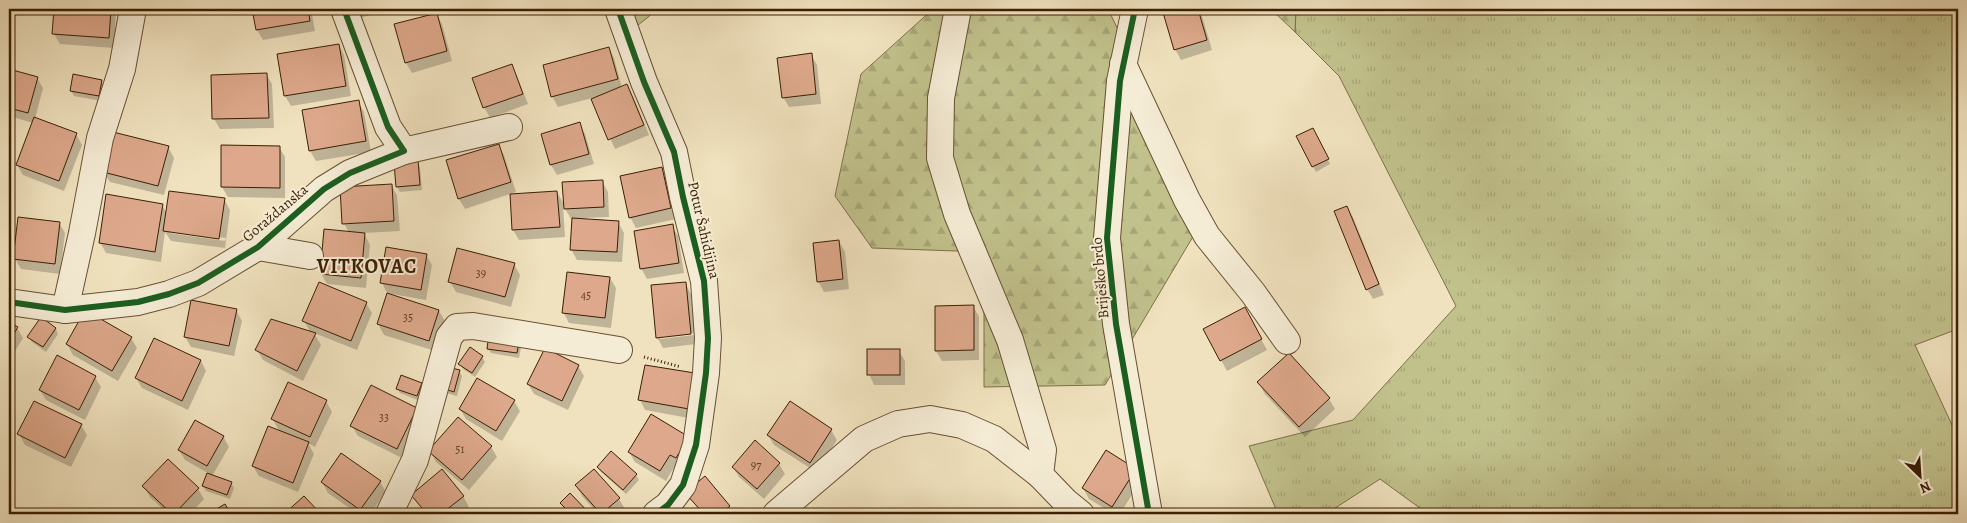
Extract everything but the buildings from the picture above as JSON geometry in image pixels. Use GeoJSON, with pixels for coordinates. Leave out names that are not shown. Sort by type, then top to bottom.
{"type":"FeatureCollection","features":[{"type":"Feature","properties":{"kind":"street"},"geometry":{"type":"LineString","coordinates":[[65,310],[100,138],[122,69],[133,9]]}},
{"type":"Feature","properties":{"kind":"street"},"geometry":{"type":"LineString","coordinates":[[344,9],[388,127],[404,151]]}},
{"type":"Feature","properties":{"kind":"street","name":"Potur Šahidijina"},"geometry":{"type":"LineString","coordinates":[[618,9],[644,82],[674,152],[704,281],[708,338],[706,373],[696,445],[683,484],[668,505],[656,514]]}},
{"type":"Feature","properties":{"kind":"street"},"geometry":{"type":"LineString","coordinates":[[958,9],[941,98],[940,158],[957,214],[1010,340],[1043,450],[1040,474]]}},
{"type":"Feature","properties":{"kind":"street","name":"Briješko brdo"},"geometry":{"type":"LineString","coordinates":[[1135,9],[1120,82],[1107,238],[1116,324],[1148,514]]}},
{"type":"Feature","properties":{"kind":"street"},"geometry":{"type":"LineString","coordinates":[[1123,64],[1187,200],[1207,236],[1253,293],[1287,341]]}},
{"type":"Feature","properties":{"kind":"street","name":"Goraždanska"},"geometry":{"type":"LineString","coordinates":[[9,302],[65,310],[138,302],[169,294],[198,283],[258,247],[324,189],[350,172],[404,151],[509,126]]}},
{"type":"Feature","properties":{"kind":"street"},"geometry":{"type":"LineString","coordinates":[[258,247],[310,256]]}},
{"type":"Feature","properties":{"kind":"street"},"geometry":{"type":"LineString","coordinates":[[388,514],[415,460],[448,337],[457,327],[473,326],[619,350]]}},
{"type":"Feature","properties":{"kind":"street"},"geometry":{"type":"LineString","coordinates":[[776,514],[864,439],[898,424],[930,419],[962,425],[994,439],[1040,474],[1065,501],[1081,514]]}},
{"type":"Feature","properties":{"kind":"path"},"geometry":{"type":"LineString","coordinates":[[619,350],[706,373]]}},
{"type":"Feature","properties":{"kind":"green space"},"geometry":{"type":"Polygon","coordinates":[[[627,9],[658,9],[632,30],[627,9]]]}},
{"type":"Feature","properties":{"kind":"green space"},"geometry":{"type":"Polygon","coordinates":[[[933,9],[1108,9],[1207,213],[1105,385],[984,387],[984,252],[872,248],[835,196],[861,74],[933,9]]]}},
{"type":"Feature","properties":{"kind":"green space"},"geometry":{"type":"Polygon","coordinates":[[[1271,9],[1296,9],[1295,32],[1271,9]]]}},
{"type":"Feature","properties":{"kind":"green space"},"geometry":{"type":"Polygon","coordinates":[[[1296,9],[1958,9],[1958,329],[1915,345],[1958,438],[1958,514],[1428,514],[1380,479],[1326,514],[1278,514],[1249,446],[1353,420],[1456,306],[1339,76],[1295,32],[1296,9]]]}},
{"type":"Feature","properties":{"kind":"cycle path"},"geometry":{"type":"LineString","coordinates":[[9,302],[65,310],[138,302],[169,294],[198,283],[258,247],[324,189],[350,173],[404,151],[388,127],[344,9]]}},
{"type":"Feature","properties":{"kind":"cycle path"},"geometry":{"type":"LineString","coordinates":[[618,9],[644,82],[674,152],[704,281],[708,338],[706,373],[696,445],[683,485],[668,505],[656,514]]}},
{"type":"Feature","properties":{"kind":"cycle path"},"geometry":{"type":"LineString","coordinates":[[1135,9],[1120,81],[1107,238],[1116,324],[1149,514]]}},
{"type":"Feature","properties":{"kind":"district","name":"VITKOVAC"},"geometry":{"type":"Point","coordinates":[367,266]}}]}
